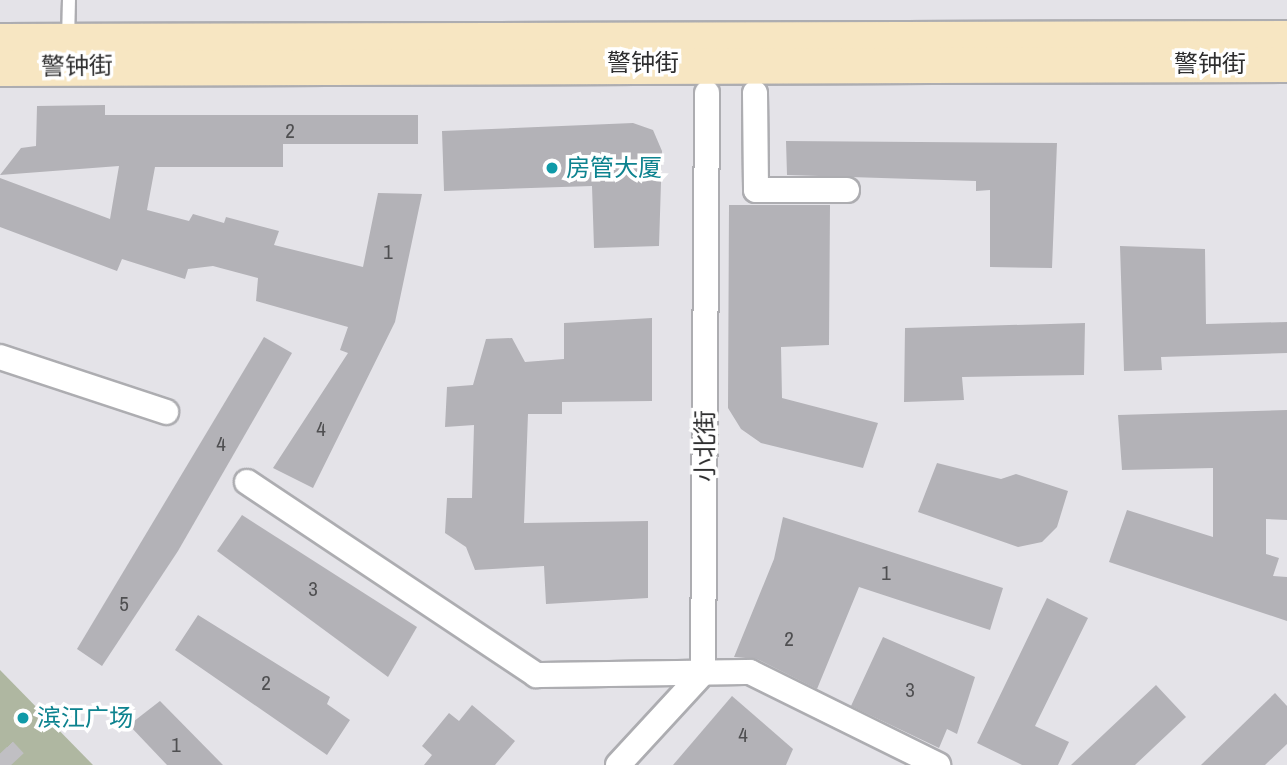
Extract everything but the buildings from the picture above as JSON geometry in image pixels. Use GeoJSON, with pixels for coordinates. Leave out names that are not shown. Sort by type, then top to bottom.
{"type":"FeatureCollection","features":[{"type":"Feature","properties":{"kind":"main road","name":"警钟街"},"geometry":{"type":"LineString","coordinates":[[0,41],[1287,38]]}},
{"type":"Feature","properties":{"kind":"main road","name":"警钟街"},"geometry":{"type":"LineString","coordinates":[[0,68],[1287,64]]}},
{"type":"Feature","properties":{"kind":"street","name":"小北街"},"geometry":{"type":"LineString","coordinates":[[703,673],[708,93]]}},
{"type":"Feature","properties":{"kind":"street"},"geometry":{"type":"LineString","coordinates":[[755,93],[756,190],[848,190]]}},
{"type":"Feature","properties":{"kind":"street"},"geometry":{"type":"LineString","coordinates":[[0,357],[166,412]]}},
{"type":"Feature","properties":{"kind":"street"},"geometry":{"type":"LineString","coordinates":[[247,482],[536,675],[750,672],[938,765]]}},
{"type":"Feature","properties":{"kind":"street"},"geometry":{"type":"LineString","coordinates":[[618,765],[703,673]]}},
{"type":"Feature","properties":{"kind":"lane"},"geometry":{"type":"LineString","coordinates":[[68,40],[69,0]]}},
{"type":"Feature","properties":{"kind":"green space","name":"滨江广场"},"geometry":{"type":"Polygon","coordinates":[[[0,670],[93,765],[0,765],[0,670]]]}},
{"type":"Feature","properties":{"kind":"tunnel"},"geometry":{"type":"LineString","coordinates":[[0,753],[11,765]]}},
{"type":"Feature","properties":{"kind":"place","name":"房管大厦"},"geometry":{"type":"Point","coordinates":[552,168]}},
{"type":"Feature","properties":{"kind":"place","name":"滨江广场"},"geometry":{"type":"Point","coordinates":[23,718]}}]}
